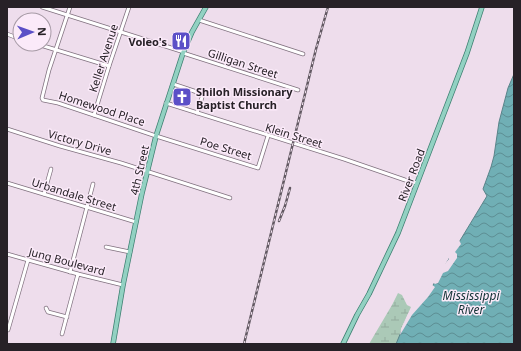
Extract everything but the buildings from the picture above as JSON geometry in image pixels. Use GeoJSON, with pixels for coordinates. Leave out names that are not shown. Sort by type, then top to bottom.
{"type":"FeatureCollection","features":[{"type":"Feature","properties":{"kind":"main road","name":"4th Street"},"geometry":{"type":"LineString","coordinates":[[113,344],[136,222],[156,136],[183,52],[206,7]]}},
{"type":"Feature","properties":{"kind":"main road","name":"River Road"},"geometry":{"type":"LineString","coordinates":[[343,344],[393,245],[467,53],[482,7]]}},
{"type":"Feature","properties":{"kind":"street","name":"Gilligan Street"},"geometry":{"type":"LineString","coordinates":[[42,7],[298,90]]}},
{"type":"Feature","properties":{"kind":"street"},"geometry":{"type":"LineString","coordinates":[[56,50],[70,7]]}},
{"type":"Feature","properties":{"kind":"street","name":"Keller Avenue"},"geometry":{"type":"LineString","coordinates":[[94,115],[129,7]]}},
{"type":"Feature","properties":{"kind":"street"},"geometry":{"type":"LineString","coordinates":[[199,20],[303,54]]}},
{"type":"Feature","properties":{"kind":"street"},"geometry":{"type":"LineString","coordinates":[[52,49],[109,66]]}},
{"type":"Feature","properties":{"kind":"street","name":"Homewood Place"},"geometry":{"type":"LineString","coordinates":[[56,50],[49,70],[42,98],[43,100],[58,103],[156,136]]}},
{"type":"Feature","properties":{"kind":"street"},"geometry":{"type":"LineString","coordinates":[[173,84],[203,94],[197,113]]}},
{"type":"Feature","properties":{"kind":"street","name":"Klein Street"},"geometry":{"type":"LineString","coordinates":[[166,103],[417,183]]}},
{"type":"Feature","properties":{"kind":"street","name":"Victory Drive"},"geometry":{"type":"LineString","coordinates":[[7,129],[121,163],[230,198]]}},
{"type":"Feature","properties":{"kind":"street","name":"Poe Street"},"geometry":{"type":"LineString","coordinates":[[156,136],[258,168],[268,136]]}},
{"type":"Feature","properties":{"kind":"street"},"geometry":{"type":"LineString","coordinates":[[44,194],[51,169]]}},
{"type":"Feature","properties":{"kind":"street","name":"Urbandale Street"},"geometry":{"type":"LineString","coordinates":[[7,183],[136,222]]}},
{"type":"Feature","properties":{"kind":"street"},"geometry":{"type":"LineString","coordinates":[[70,272],[93,184]]}},
{"type":"Feature","properties":{"kind":"street"},"geometry":{"type":"LineString","coordinates":[[106,247],[130,252]]}},
{"type":"Feature","properties":{"kind":"street","name":"Jung Boulevard"},"geometry":{"type":"LineString","coordinates":[[7,254],[123,285]]}},
{"type":"Feature","properties":{"kind":"street"},"geometry":{"type":"LineString","coordinates":[[8,330],[28,260]]}},
{"type":"Feature","properties":{"kind":"street"},"geometry":{"type":"LineString","coordinates":[[62,334],[78,274]]}},
{"type":"Feature","properties":{"kind":"street"},"geometry":{"type":"LineString","coordinates":[[46,308],[48,312],[67,316]]}},
{"type":"Feature","properties":{"kind":"green space"},"geometry":{"type":"Polygon","coordinates":[[[398,293],[402,295],[407,305],[411,307],[401,329],[401,335],[397,344],[369,344],[392,305],[398,293]]]}},
{"type":"Feature","properties":{"kind":"water","name":"Mississippi River"},"geometry":{"type":"Polygon","coordinates":[[[514,74],[514,344],[396,344],[406,320],[424,300],[487,196],[483,189],[494,156],[499,122],[508,88],[514,74]]]}},
{"type":"Feature","properties":{"kind":"pier"},"geometry":{"type":"Polygon","coordinates":[[[458,240],[461,244],[455,252],[457,254],[457,258],[448,271],[443,273],[438,283],[435,284],[432,282],[442,266],[449,259],[449,254],[458,240]]]}},
{"type":"Feature","properties":{"kind":"pier"},"geometry":{"type":"Polygon","coordinates":[[[431,284],[435,287],[412,315],[400,335],[401,329],[408,314],[414,306],[423,299],[431,284]]]}},
{"type":"Feature","properties":{"kind":"railway"},"geometry":{"type":"LineString","coordinates":[[244,344],[316,49],[328,7]]}},
{"type":"Feature","properties":{"kind":"railway"},"geometry":{"type":"LineString","coordinates":[[279,221],[290,188]]}},
{"type":"Feature","properties":{"kind":"place","name":"Voleo's"},"geometry":{"type":"Point","coordinates":[181,41]}},
{"type":"Feature","properties":{"kind":"place","name":"Shiloh Missionary Baptist Church"},"geometry":{"type":"Point","coordinates":[182,97]}}]}
